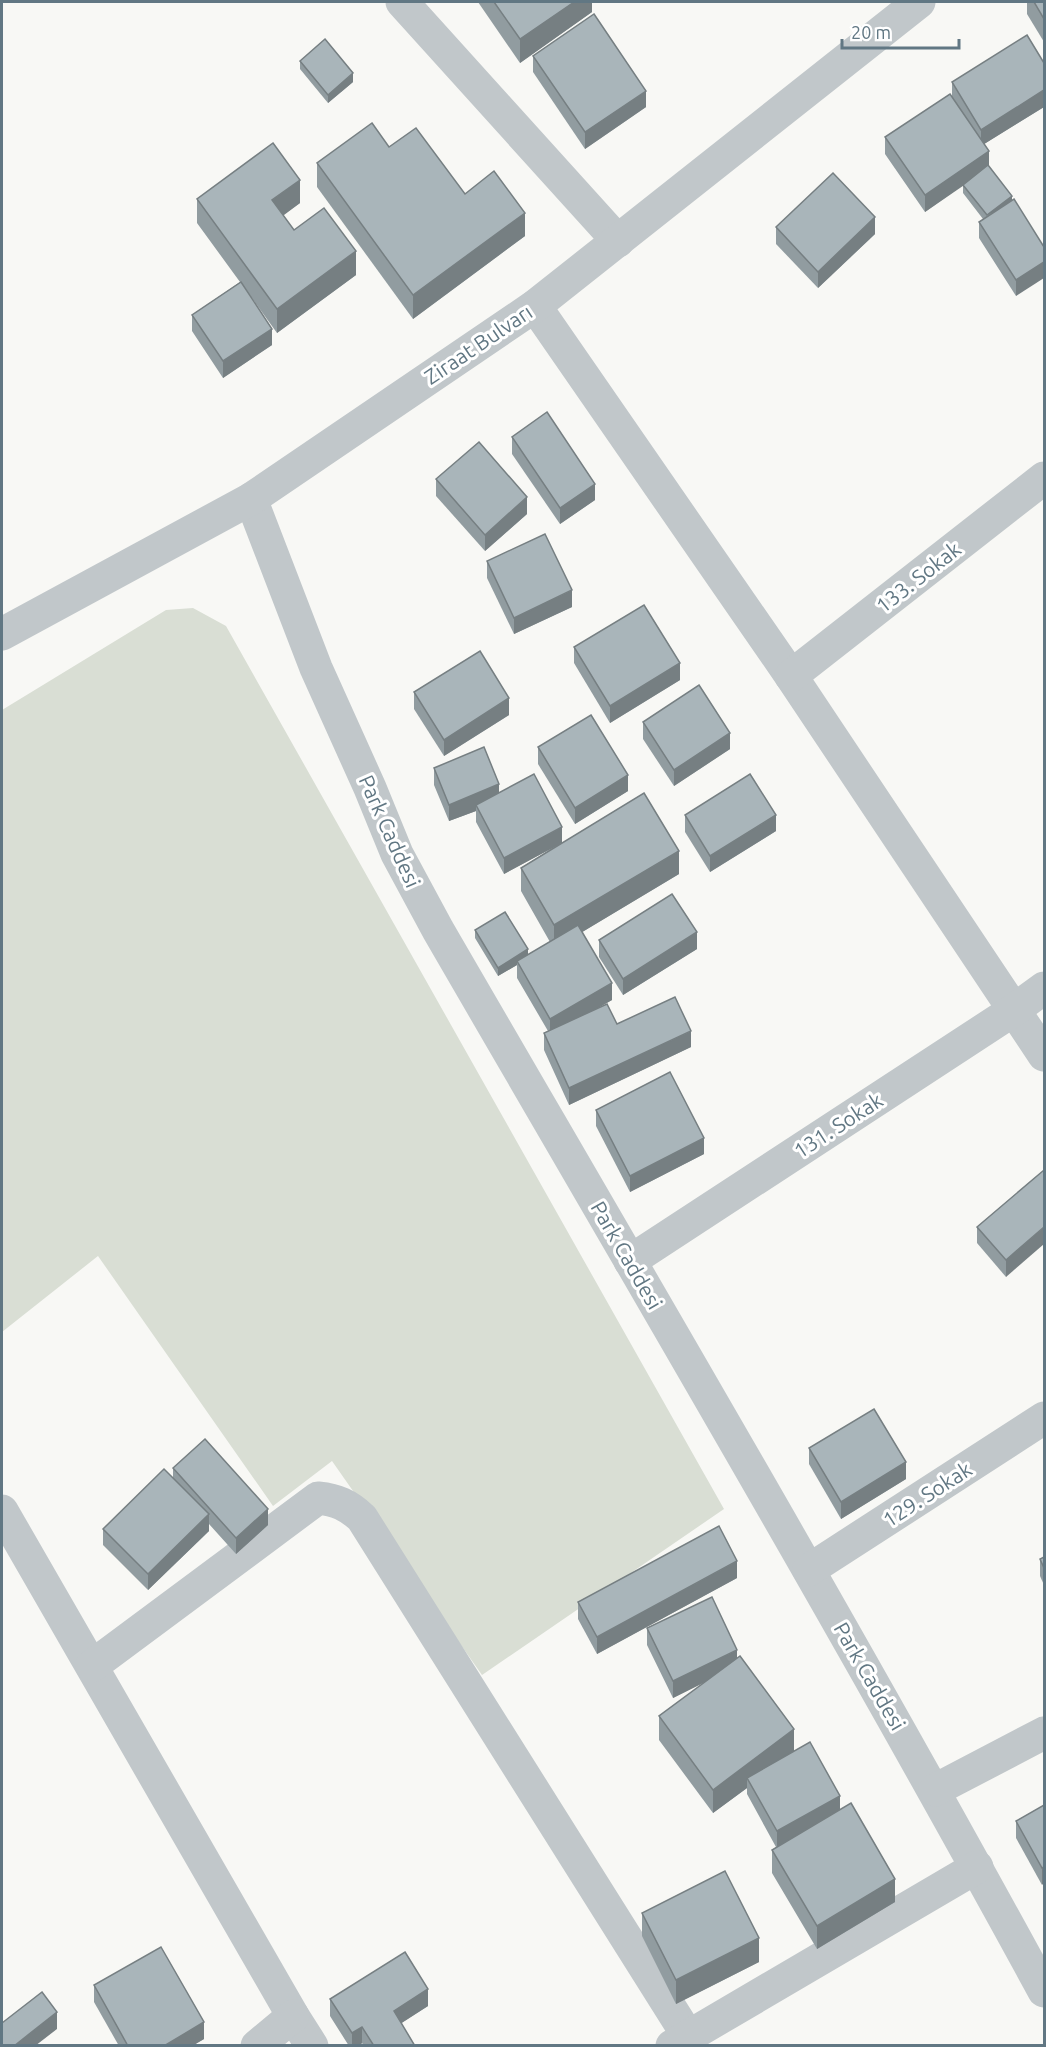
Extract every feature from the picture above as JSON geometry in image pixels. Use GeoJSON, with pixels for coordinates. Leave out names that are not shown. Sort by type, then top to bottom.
{"type":"FeatureCollection","features":[{"type":"Feature","properties":{"kind":"street"},"geometry":{"type":"LineString","coordinates":[[402,2],[618,241]]}},
{"type":"Feature","properties":{"kind":"street","name":"Ziraat Bulvarı"},"geometry":{"type":"LineString","coordinates":[[2,634],[251,499],[535,306],[919,2]]}},
{"type":"Feature","properties":{"kind":"street"},"geometry":{"type":"LineString","coordinates":[[535,306],[790,676],[1044,1056]]}},
{"type":"Feature","properties":{"kind":"street","name":"133. Sokak"},"geometry":{"type":"LineString","coordinates":[[790,676],[1044,478]]}},
{"type":"Feature","properties":{"kind":"street","name":"Park Caddesi"},"geometry":{"type":"LineString","coordinates":[[251,499],[316,668],[397,854],[444,940],[935,1790],[1044,1991]]}},
{"type":"Feature","properties":{"kind":"street","name":"131. Sokak"},"geometry":{"type":"LineString","coordinates":[[630,1261],[1014,1010],[1044,987]]}},
{"type":"Feature","properties":{"kind":"street","name":"129. Sokak"},"geometry":{"type":"LineString","coordinates":[[809,1570],[1044,1418]]}},
{"type":"Feature","properties":{"kind":"street"},"geometry":{"type":"LineString","coordinates":[[92,1666],[318,1498],[339,1501],[351,1508],[368,1527],[680,2041],[977,1867]]}},
{"type":"Feature","properties":{"kind":"street"},"geometry":{"type":"LineString","coordinates":[[2,1511],[312,2046]]}},
{"type":"Feature","properties":{"kind":"street"},"geometry":{"type":"LineString","coordinates":[[935,1790],[1044,1732]]}},
{"type":"Feature","properties":{"kind":"street"},"geometry":{"type":"LineString","coordinates":[[257,2046],[293,2016]]}},
{"type":"Feature","properties":{"kind":"shaded area"},"geometry":{"type":"Polygon","coordinates":[[[193,608],[226,626],[724,1509],[482,1675],[332,1461],[273,1506],[98,1256],[2,1332],[2,710],[166,610],[193,608]]]}},
{"type":"Feature","properties":{"kind":"building"},"geometry":{"type":"Polygon","coordinates":[[[494,2],[574,2],[520,39],[494,2]]]}},
{"type":"Feature","properties":{"kind":"building"},"geometry":{"type":"Polygon","coordinates":[[[1034,2],[1044,2],[1044,19],[1034,2]]]}},
{"type":"Feature","properties":{"kind":"building"},"geometry":{"type":"Polygon","coordinates":[[[594,14],[646,91],[585,132],[533,56],[594,14]]]}},
{"type":"Feature","properties":{"kind":"building"},"geometry":{"type":"Polygon","coordinates":[[[1027,35],[1044,63],[1044,90],[981,130],[952,82],[1027,35]]]}},
{"type":"Feature","properties":{"kind":"building"},"geometry":{"type":"Polygon","coordinates":[[[325,39],[353,73],[328,95],[300,61],[325,39]]]}},
{"type":"Feature","properties":{"kind":"building"},"geometry":{"type":"Polygon","coordinates":[[[950,94],[989,151],[925,195],[885,137],[950,94]]]}},
{"type":"Feature","properties":{"kind":"building"},"geometry":{"type":"Polygon","coordinates":[[[372,123],[389,147],[416,128],[465,194],[494,171],[525,213],[413,295],[317,163],[372,123]]]}},
{"type":"Feature","properties":{"kind":"building"},"geometry":{"type":"Polygon","coordinates":[[[273,143],[300,180],[272,200],[294,230],[324,208],[356,251],[277,309],[197,199],[273,143]]]}},
{"type":"Feature","properties":{"kind":"building"},"geometry":{"type":"Polygon","coordinates":[[[988,165],[1012,196],[987,215],[963,185],[988,165]]]}},
{"type":"Feature","properties":{"kind":"building"},"geometry":{"type":"Polygon","coordinates":[[[833,173],[875,217],[818,272],[776,227],[833,173]]]}},
{"type":"Feature","properties":{"kind":"building"},"geometry":{"type":"Polygon","coordinates":[[[1014,199],[1044,247],[1044,262],[1016,280],[979,222],[1014,199]]]}},
{"type":"Feature","properties":{"kind":"building"},"geometry":{"type":"Polygon","coordinates":[[[241,282],[272,329],[223,361],[192,315],[241,282]]]}},
{"type":"Feature","properties":{"kind":"building"},"geometry":{"type":"Polygon","coordinates":[[[547,412],[595,484],[560,508],[512,437],[547,412]]]}},
{"type":"Feature","properties":{"kind":"building"},"geometry":{"type":"Polygon","coordinates":[[[479,442],[527,497],[485,535],[436,479],[479,442]]]}},
{"type":"Feature","properties":{"kind":"building"},"geometry":{"type":"Polygon","coordinates":[[[545,534],[572,590],[514,618],[487,561],[545,534]]]}},
{"type":"Feature","properties":{"kind":"building"},"geometry":{"type":"Polygon","coordinates":[[[644,605],[680,663],[610,706],[574,647],[644,605]]]}},
{"type":"Feature","properties":{"kind":"building"},"geometry":{"type":"Polygon","coordinates":[[[480,651],[509,698],[444,740],[414,692],[480,651]]]}},
{"type":"Feature","properties":{"kind":"building"},"geometry":{"type":"Polygon","coordinates":[[[699,685],[730,733],[674,770],[643,722],[699,685]]]}},
{"type":"Feature","properties":{"kind":"building"},"geometry":{"type":"Polygon","coordinates":[[[591,715],[628,775],[575,808],[538,747],[591,715]]]}},
{"type":"Feature","properties":{"kind":"building"},"geometry":{"type":"Polygon","coordinates":[[[484,747],[499,784],[449,805],[434,768],[484,747]]]}},
{"type":"Feature","properties":{"kind":"building"},"geometry":{"type":"Polygon","coordinates":[[[534,774],[562,827],[504,858],[476,805],[534,774]]]}},
{"type":"Feature","properties":{"kind":"building"},"geometry":{"type":"Polygon","coordinates":[[[750,774],[776,815],[710,856],[685,815],[750,774]]]}},
{"type":"Feature","properties":{"kind":"building"},"geometry":{"type":"Polygon","coordinates":[[[644,793],[679,851],[554,925],[521,868],[644,793]]]}},
{"type":"Feature","properties":{"kind":"building"},"geometry":{"type":"Polygon","coordinates":[[[672,894],[697,932],[623,979],[599,940],[672,894]]]}},
{"type":"Feature","properties":{"kind":"building"},"geometry":{"type":"Polygon","coordinates":[[[505,912],[528,949],[498,968],[475,930],[505,912]]]}},
{"type":"Feature","properties":{"kind":"building"},"geometry":{"type":"Polygon","coordinates":[[[578,925],[612,983],[550,1019],[517,961],[578,925]]]}},
{"type":"Feature","properties":{"kind":"building"},"geometry":{"type":"Polygon","coordinates":[[[675,997],[691,1031],[569,1088],[544,1033],[607,1004],[617,1024],[675,997]]]}},
{"type":"Feature","properties":{"kind":"building"},"geometry":{"type":"Polygon","coordinates":[[[670,1072],[704,1138],[630,1176],[596,1110],[670,1072]]]}},
{"type":"Feature","properties":{"kind":"building"},"geometry":{"type":"Polygon","coordinates":[[[1044,1170],[1044,1227],[1006,1260],[977,1227],[1044,1170]]]}},
{"type":"Feature","properties":{"kind":"building"},"geometry":{"type":"Polygon","coordinates":[[[874,1409],[906,1462],[841,1502],[809,1448],[874,1409]]]}},
{"type":"Feature","properties":{"kind":"building"},"geometry":{"type":"Polygon","coordinates":[[[205,1439],[268,1509],[236,1538],[173,1468],[205,1439]]]}},
{"type":"Feature","properties":{"kind":"building"},"geometry":{"type":"Polygon","coordinates":[[[164,1469],[209,1514],[148,1574],[103,1529],[164,1469]]]}},
{"type":"Feature","properties":{"kind":"building"},"geometry":{"type":"Polygon","coordinates":[[[719,1526],[737,1561],[597,1637],[578,1602],[719,1526]]]}},
{"type":"Feature","properties":{"kind":"building"},"geometry":{"type":"Polygon","coordinates":[[[712,1597],[737,1650],[673,1681],[647,1628],[712,1597]]]}},
{"type":"Feature","properties":{"kind":"building"},"geometry":{"type":"Polygon","coordinates":[[[740,1656],[794,1729],[713,1790],[659,1716],[740,1656]]]}},
{"type":"Feature","properties":{"kind":"building"},"geometry":{"type":"Polygon","coordinates":[[[810,1742],[840,1796],[777,1831],[747,1778],[810,1742]]]}},
{"type":"Feature","properties":{"kind":"building"},"geometry":{"type":"Polygon","coordinates":[[[851,1803],[895,1879],[817,1926],[772,1850],[851,1803]]]}},
{"type":"Feature","properties":{"kind":"building"},"geometry":{"type":"Polygon","coordinates":[[[1044,1805],[1044,1867],[1042,1868],[1016,1821],[1044,1805]]]}},
{"type":"Feature","properties":{"kind":"building"},"geometry":{"type":"Polygon","coordinates":[[[725,1871],[759,1938],[676,1980],[642,1913],[725,1871]]]}},
{"type":"Feature","properties":{"kind":"building"},"geometry":{"type":"Polygon","coordinates":[[[161,1947],[204,2022],[164,2046],[128,2046],[94,1985],[161,1947]]]}},
{"type":"Feature","properties":{"kind":"building"},"geometry":{"type":"Polygon","coordinates":[[[405,1952],[428,1989],[394,2011],[415,2046],[374,2046],[362,2027],[352,2033],[330,1999],[405,1952]]]}},
{"type":"Feature","properties":{"kind":"building"},"geometry":{"type":"Polygon","coordinates":[[[42,1992],[57,2012],[14,2046],[2,2046],[2,2023],[42,1992]]]}}]}
